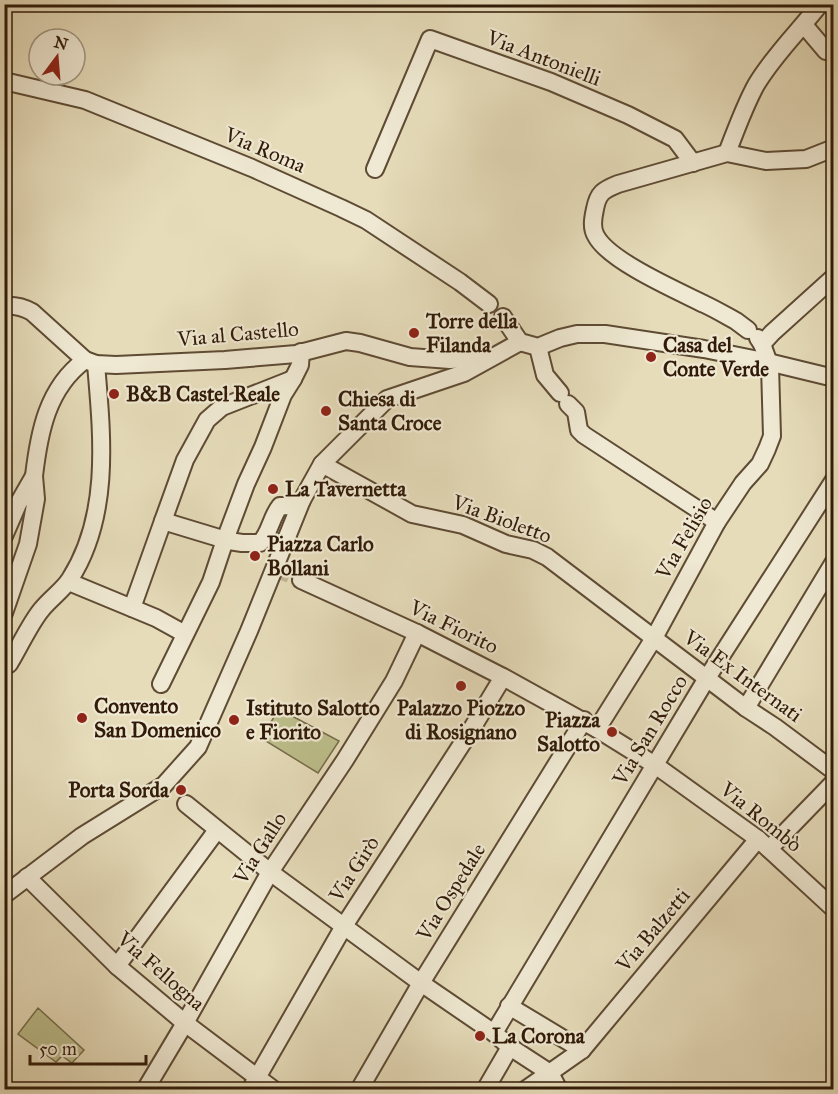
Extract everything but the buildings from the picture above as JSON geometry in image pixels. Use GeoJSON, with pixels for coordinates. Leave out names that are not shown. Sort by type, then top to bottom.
{"type":"FeatureCollection","features":[{"type":"Feature","properties":{"kind":"street"},"geometry":{"type":"LineString","coordinates":[[727,153],[743,110],[757,83],[820,4]]}},
{"type":"Feature","properties":{"kind":"street"},"geometry":{"type":"LineString","coordinates":[[804,25],[826,51]]}},
{"type":"Feature","properties":{"kind":"street","name":"Via Antonielli"},"geometry":{"type":"LineString","coordinates":[[375,169],[430,39],[551,82],[628,115],[675,139],[693,163]]}},
{"type":"Feature","properties":{"kind":"street","name":"Via Roma"},"geometry":{"type":"LineString","coordinates":[[4,81],[76,96],[341,208],[366,220],[460,282],[489,304]]}},
{"type":"Feature","properties":{"kind":"street"},"geometry":{"type":"LineString","coordinates":[[834,148],[806,159],[766,161],[727,153],[618,184],[601,193],[594,211],[592,225],[596,237],[610,252],[653,279],[736,321],[756,338],[772,333],[834,277]]}},
{"type":"Feature","properties":{"kind":"street"},"geometry":{"type":"LineString","coordinates":[[4,306],[14,305],[32,312],[90,362],[102,426],[101,481],[91,533],[69,582],[41,610],[9,664],[4,667]]}},
{"type":"Feature","properties":{"kind":"street"},"geometry":{"type":"LineString","coordinates":[[503,317],[520,342],[538,347],[577,334],[605,334],[704,349],[834,378]]}},
{"type":"Feature","properties":{"kind":"street","name":"Via Felisio"},"geometry":{"type":"LineString","coordinates":[[590,725],[654,638],[717,522],[743,483],[760,464],[772,436],[770,366],[756,338]]}},
{"type":"Feature","properties":{"kind":"street","name":"Via al Castello"},"geometry":{"type":"LineString","coordinates":[[90,362],[116,365],[225,360],[301,352],[346,341],[410,357],[450,360],[492,358]]}},
{"type":"Feature","properties":{"kind":"street"},"geometry":{"type":"LineString","coordinates":[[4,895],[82,836],[164,785],[198,747],[303,499],[322,464],[387,399],[464,373],[520,342]]}},
{"type":"Feature","properties":{"kind":"street"},"geometry":{"type":"LineString","coordinates":[[538,347],[545,375],[576,412],[579,430],[584,435],[717,522]]}},
{"type":"Feature","properties":{"kind":"street"},"geometry":{"type":"LineString","coordinates":[[161,684],[211,582],[225,540],[283,395],[300,364],[301,352]]}},
{"type":"Feature","properties":{"kind":"street"},"geometry":{"type":"LineString","coordinates":[[4,613],[28,544],[36,500],[34,476],[37,448],[50,402],[74,368],[90,362]]}},
{"type":"Feature","properties":{"kind":"street"},"geometry":{"type":"LineString","coordinates":[[132,608],[185,460],[207,420],[222,406],[293,379]]}},
{"type":"Feature","properties":{"kind":"street","name":"Via Bioletto"},"geometry":{"type":"LineString","coordinates":[[322,464],[412,514],[463,525],[506,544],[533,550],[547,557],[654,638]]}},
{"type":"Feature","properties":{"kind":"street"},"geometry":{"type":"LineString","coordinates":[[4,536],[34,476]]}},
{"type":"Feature","properties":{"kind":"street","name":"Via San Rocco"},"geometry":{"type":"LineString","coordinates":[[494,1034],[706,678],[834,480]]}},
{"type":"Feature","properties":{"kind":"street"},"geometry":{"type":"LineString","coordinates":[[163,521],[225,540],[260,543],[279,506],[295,506],[303,499]]}},
{"type":"Feature","properties":{"kind":"street"},"geometry":{"type":"LineString","coordinates":[[746,708],[834,562]]}},
{"type":"Feature","properties":{"kind":"street","name":"Via Fiorito"},"geometry":{"type":"LineString","coordinates":[[301,580],[417,633],[590,725]]}},
{"type":"Feature","properties":{"kind":"street"},"geometry":{"type":"LineString","coordinates":[[69,582],[156,618],[185,634]]}},
{"type":"Feature","properties":{"kind":"street","name":"Via Gallo"},"geometry":{"type":"LineString","coordinates":[[145,1089],[270,872],[345,760],[394,681],[417,633]]}},
{"type":"Feature","properties":{"kind":"street","name":"Via Ex Internati"},"geometry":{"type":"LineString","coordinates":[[654,638],[834,771]]}},
{"type":"Feature","properties":{"kind":"street","name":"Via Girò"},"geometry":{"type":"LineString","coordinates":[[254,1084],[344,926],[503,677]]}},
{"type":"Feature","properties":{"kind":"street"},"geometry":{"type":"LineString","coordinates":[[590,725],[655,765]]}},
{"type":"Feature","properties":{"kind":"street","name":"Via Ospedale"},"geometry":{"type":"LineString","coordinates":[[359,1089],[421,983],[590,725]]}},
{"type":"Feature","properties":{"kind":"street","name":"Via Rombò"},"geometry":{"type":"LineString","coordinates":[[655,765],[764,844],[834,909]]}},
{"type":"Feature","properties":{"kind":"street","name":"Via Balzetti"},"geometry":{"type":"LineString","coordinates":[[525,1089],[582,1050],[764,844],[834,782]]}},
{"type":"Feature","properties":{"kind":"street"},"geometry":{"type":"LineString","coordinates":[[186,804],[270,872],[510,1047],[550,1072],[559,1089]]}},
{"type":"Feature","properties":{"kind":"street"},"geometry":{"type":"LineString","coordinates":[[117,966],[218,830]]}},
{"type":"Feature","properties":{"kind":"street","name":"Via Fellogna"},"geometry":{"type":"LineString","coordinates":[[27,877],[117,966],[254,1084],[274,1089]]}},
{"type":"Feature","properties":{"kind":"street"},"geometry":{"type":"LineString","coordinates":[[509,1006],[582,1050]]}},
{"type":"Feature","properties":{"kind":"street"},"geometry":{"type":"LineString","coordinates":[[484,1089],[510,1047]]}},
{"type":"Feature","properties":{"kind":"green space"},"geometry":{"type":"Polygon","coordinates":[[[279,709],[339,741],[318,773],[261,738],[279,709]]]}},
{"type":"Feature","properties":{"kind":"green space"},"geometry":{"type":"Polygon","coordinates":[[[38,1008],[84,1050],[72,1063],[62,1056],[56,1062],[18,1034],[38,1008]]]}},
{"type":"Feature","properties":{"kind":"tunnel"},"geometry":{"type":"LineString","coordinates":[[275,569],[301,580]]}},
{"type":"Feature","properties":{"kind":"place","name":"Torre della Filanda"},"geometry":{"type":"Point","coordinates":[414,333]}},
{"type":"Feature","properties":{"kind":"place","name":"Casa del Conte Verde"},"geometry":{"type":"Point","coordinates":[651,357]}},
{"type":"Feature","properties":{"kind":"place","name":"B&B Castel Reale"},"geometry":{"type":"Point","coordinates":[114,394]}},
{"type":"Feature","properties":{"kind":"place","name":"Chiesa di Santa Croce"},"geometry":{"type":"Point","coordinates":[326,411]}},
{"type":"Feature","properties":{"kind":"place","name":"La Tavernetta"},"geometry":{"type":"Point","coordinates":[273,489]}},
{"type":"Feature","properties":{"kind":"place","name":"Piazza Carlo Bollani"},"geometry":{"type":"Point","coordinates":[255,556]}},
{"type":"Feature","properties":{"kind":"place","name":"Palazzo Piozzo di Rosignano"},"geometry":{"type":"Point","coordinates":[461,686]}},
{"type":"Feature","properties":{"kind":"place","name":"Convento San Domenico"},"geometry":{"type":"Point","coordinates":[82,718]}},
{"type":"Feature","properties":{"kind":"place","name":"Istituto Salotto e Fiorito"},"geometry":{"type":"Point","coordinates":[234,720]}},
{"type":"Feature","properties":{"kind":"place","name":"Piazza Salotto"},"geometry":{"type":"Point","coordinates":[612,732]}},
{"type":"Feature","properties":{"kind":"place","name":"Porta Sorda"},"geometry":{"type":"Point","coordinates":[181,790]}},
{"type":"Feature","properties":{"kind":"place","name":"La Corona"},"geometry":{"type":"Point","coordinates":[480,1036]}}]}
